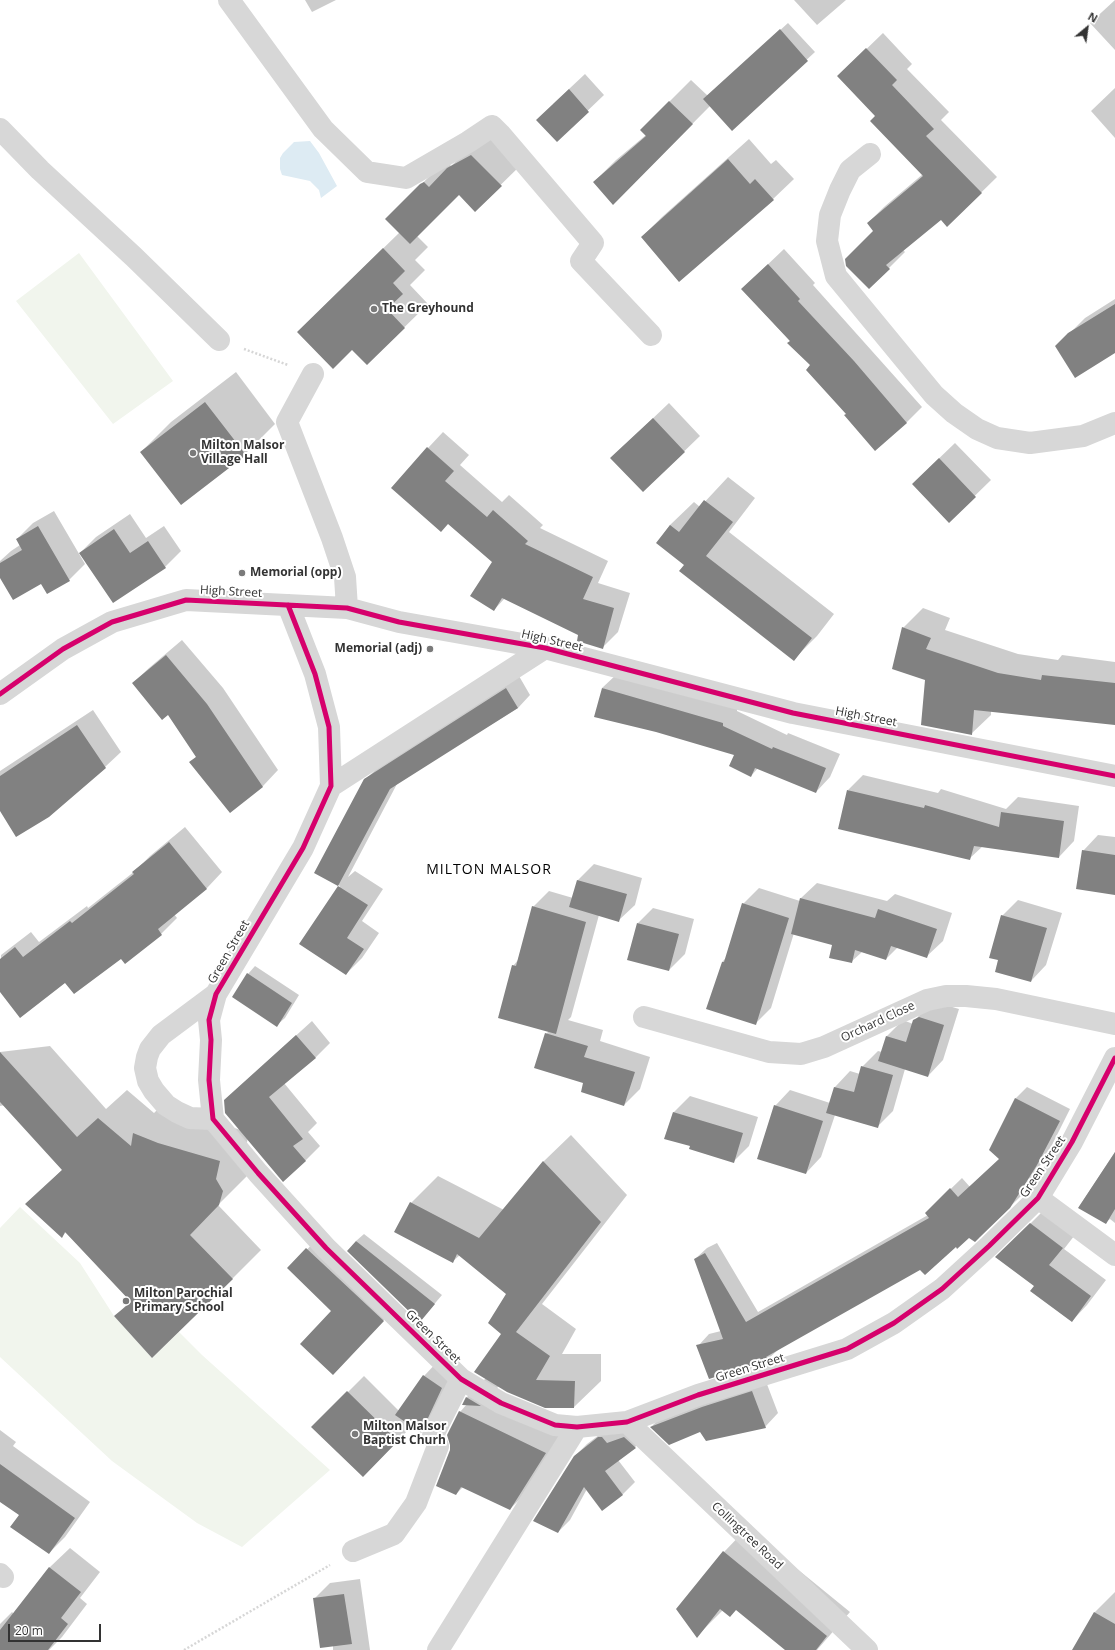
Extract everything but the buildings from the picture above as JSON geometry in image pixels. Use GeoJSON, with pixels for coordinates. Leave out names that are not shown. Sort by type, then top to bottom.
{"type":"FeatureCollection","features":[{"type":"Feature","properties":{"kind":"street"},"geometry":{"type":"LineString","coordinates":[[230,0],[324,129],[367,172],[406,178],[468,142],[492,126],[593,243],[582,261],[651,335]]}},
{"type":"Feature","properties":{"kind":"street"},"geometry":{"type":"LineString","coordinates":[[0,129],[40,170],[134,257],[219,340]]}},
{"type":"Feature","properties":{"kind":"street"},"geometry":{"type":"LineString","coordinates":[[870,154],[850,170],[830,215],[827,241],[836,276],[934,395],[954,413],[977,429],[997,438],[1030,443],[1083,436],[1115,423]]}},
{"type":"Feature","properties":{"kind":"street"},"geometry":{"type":"LineString","coordinates":[[313,374],[287,422],[332,538],[345,578],[347,608]]}},
{"type":"Feature","properties":{"kind":"street","name":"High Street"},"geometry":{"type":"LineString","coordinates":[[0,694],[63,649],[112,622],[186,600],[347,608],[399,622],[545,648],[793,713],[1115,776]]}},
{"type":"Feature","properties":{"kind":"street","name":"Green Street"},"geometry":{"type":"LineString","coordinates":[[288,605],[315,674],[329,727],[331,786],[303,848],[216,994],[210,1020],[211,1040],[209,1080],[213,1119],[258,1173],[326,1248],[461,1379],[501,1403],[555,1425],[577,1428],[627,1422],[698,1395],[847,1349],[894,1323],[942,1289],[1038,1198],[1072,1142],[1115,1058]]}},
{"type":"Feature","properties":{"kind":"street"},"geometry":{"type":"LineString","coordinates":[[331,786],[545,648]]}},
{"type":"Feature","properties":{"kind":"street"},"geometry":{"type":"LineString","coordinates":[[213,1119],[190,1118],[166,1105],[154,1092],[148,1081],[145,1068],[149,1053],[161,1035],[216,994]]}},
{"type":"Feature","properties":{"kind":"street","name":"Orchard Close"},"geometry":{"type":"LineString","coordinates":[[644,1017],[769,1052],[801,1054],[824,1047],[926,1000],[946,996],[996,999],[1115,1024]]}},
{"type":"Feature","properties":{"kind":"street"},"geometry":{"type":"LineString","coordinates":[[1038,1198],[1115,1255]]}},
{"type":"Feature","properties":{"kind":"street"},"geometry":{"type":"LineString","coordinates":[[353,1551],[394,1534],[416,1503],[438,1446],[434,1435],[461,1379]]}},
{"type":"Feature","properties":{"kind":"street","name":"Collingtree Road"},"geometry":{"type":"LineString","coordinates":[[627,1422],[867,1650]]}},
{"type":"Feature","properties":{"kind":"street"},"geometry":{"type":"LineString","coordinates":[[438,1650],[577,1428]]}},
{"type":"Feature","properties":{"kind":"path"},"geometry":{"type":"LineString","coordinates":[[219,340],[313,374]]}},
{"type":"Feature","properties":{"kind":"path"},"geometry":{"type":"LineString","coordinates":[[184,1650],[353,1551]]}},
{"type":"Feature","properties":{"kind":"shaded area"},"geometry":{"type":"Polygon","coordinates":[[[310,141],[319,153],[337,186],[321,198],[319,190],[310,181],[282,175],[280,169],[280,158],[294,142],[310,141]]]}},
{"type":"Feature","properties":{"kind":"shaded area"},"geometry":{"type":"Polygon","coordinates":[[[79,253],[173,381],[113,424],[16,301],[79,253]]]}},
{"type":"Feature","properties":{"kind":"shaded area"},"geometry":{"type":"Polygon","coordinates":[[[20,1207],[80,1263],[114,1316],[152,1358],[179,1332],[202,1355],[330,1470],[242,1547],[197,1523],[112,1461],[0,1357],[0,1228],[20,1207]]]}},
{"type":"Feature","properties":{"kind":"cycle path"},"geometry":{"type":"LineString","coordinates":[[0,694],[63,649],[112,622],[186,600],[347,608],[399,622],[545,648],[793,713],[1115,776]]}},
{"type":"Feature","properties":{"kind":"cycle path"},"geometry":{"type":"LineString","coordinates":[[288,605],[315,674],[329,727],[331,786],[303,848],[216,994],[209,1020],[211,1040],[209,1080],[213,1119],[258,1173],[326,1248],[461,1379],[501,1403],[555,1425],[577,1427],[627,1422],[698,1395],[847,1349],[894,1323],[942,1289],[1038,1198],[1072,1142],[1115,1058]]}},
{"type":"Feature","properties":{"kind":"place","name":"The Greyhound"},"geometry":{"type":"Point","coordinates":[374,309]}},
{"type":"Feature","properties":{"kind":"place","name":"Milton Malsor Village Hall"},"geometry":{"type":"Point","coordinates":[193,453]}},
{"type":"Feature","properties":{"kind":"place","name":"Memorial (opp)"},"geometry":{"type":"Point","coordinates":[242,573]}},
{"type":"Feature","properties":{"kind":"place","name":"Memorial (adj)"},"geometry":{"type":"Point","coordinates":[430,649]}},
{"type":"Feature","properties":{"kind":"place","name":"Milton Parochial Primary School"},"geometry":{"type":"Point","coordinates":[126,1301]}},
{"type":"Feature","properties":{"kind":"place","name":"Milton Malsor Baptist Churh"},"geometry":{"type":"Point","coordinates":[355,1434]}},
{"type":"Feature","properties":{"kind":"district","name":"MILTON MALSOR"},"geometry":{"type":"Point","coordinates":[489,870]}}]}
